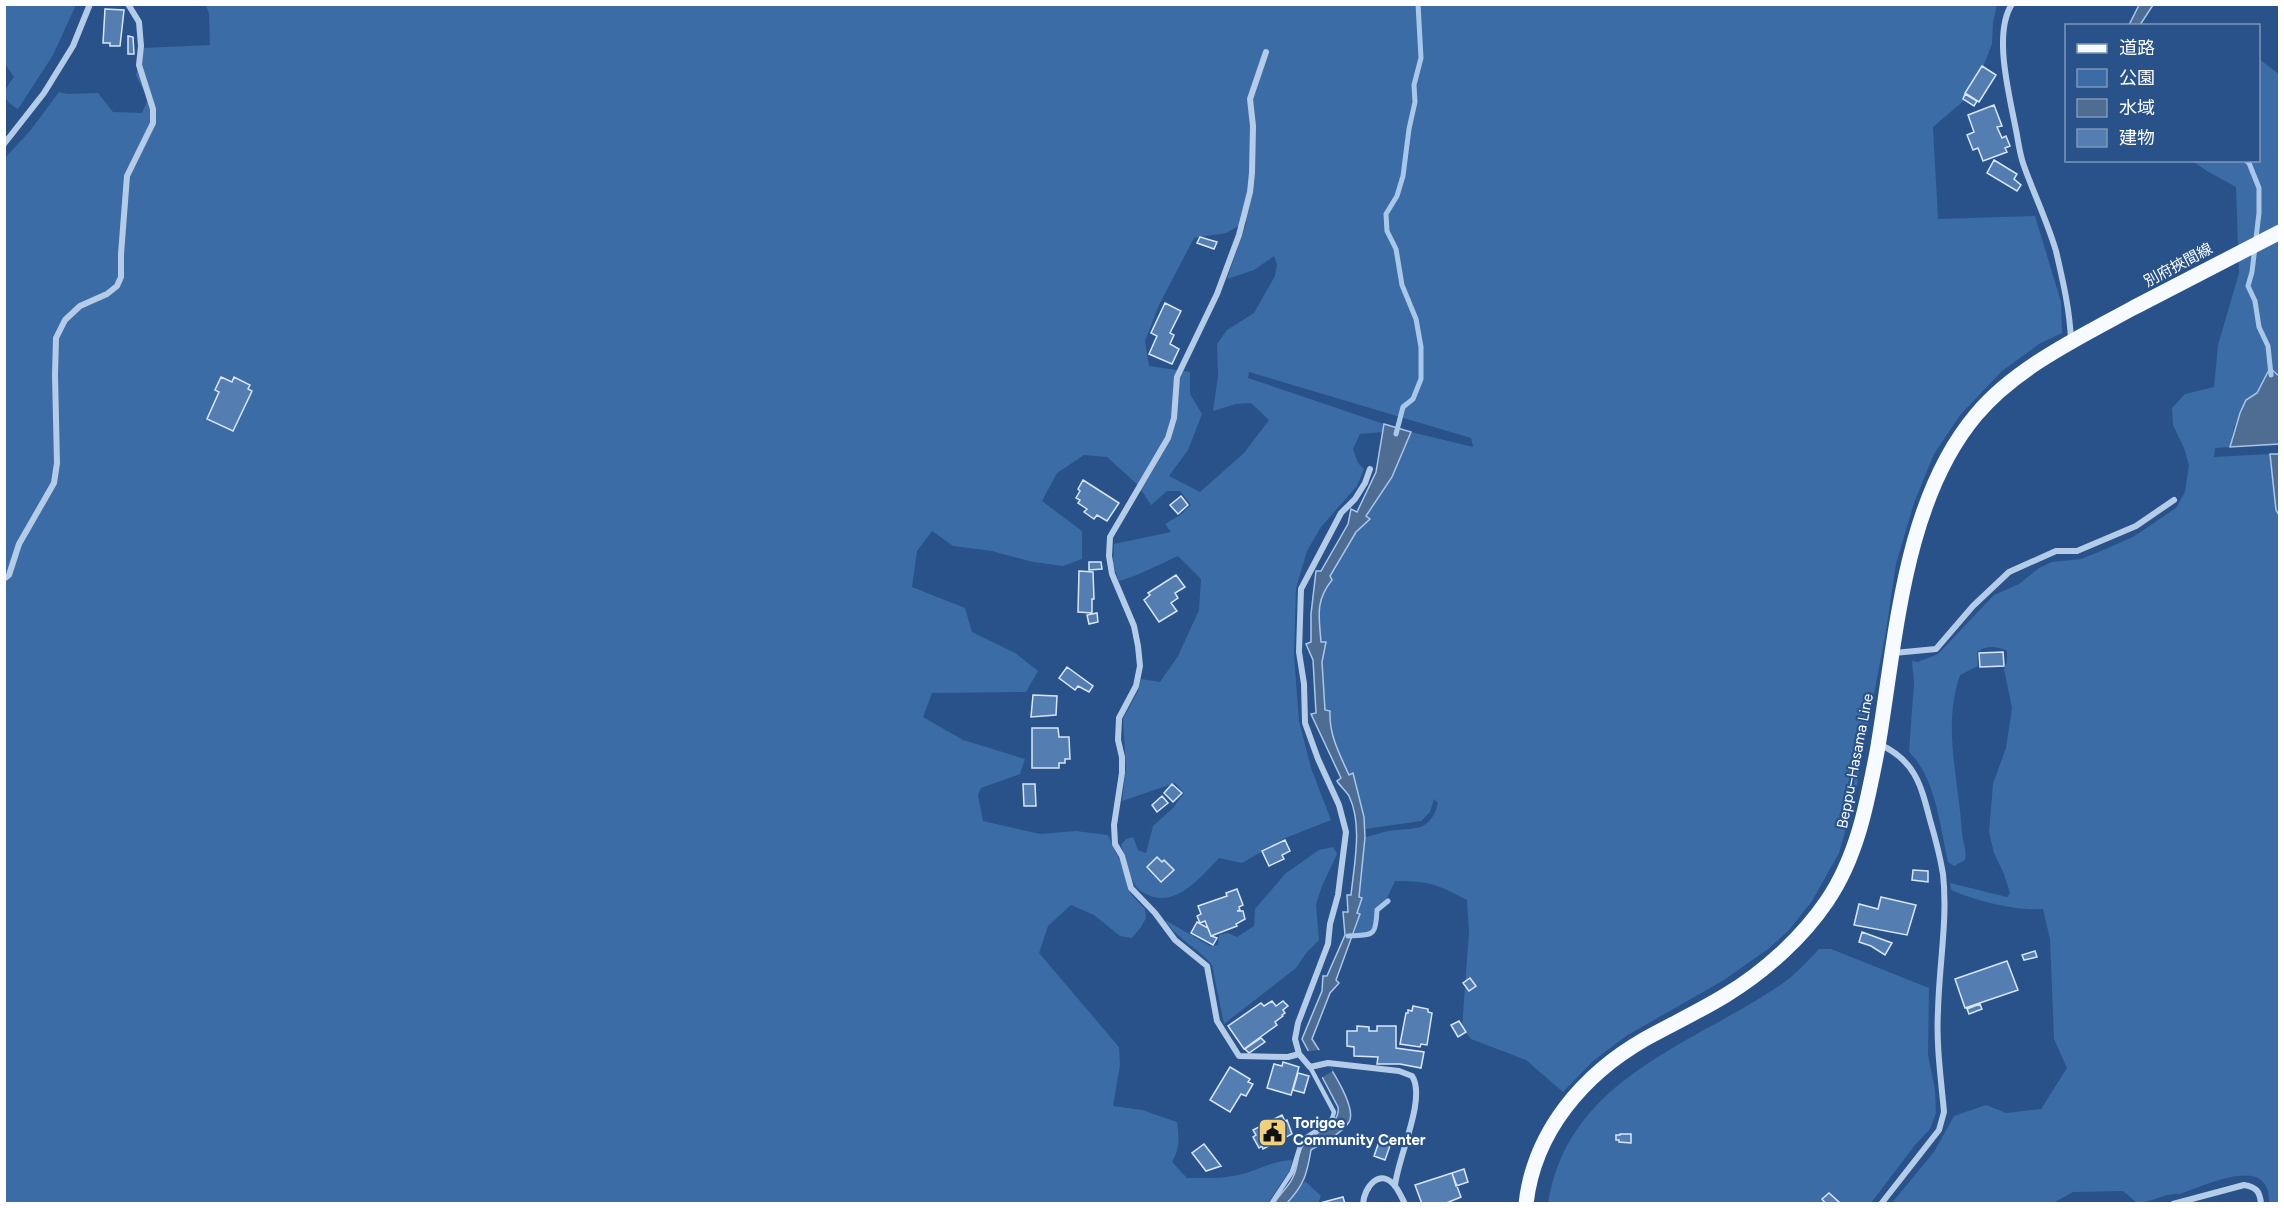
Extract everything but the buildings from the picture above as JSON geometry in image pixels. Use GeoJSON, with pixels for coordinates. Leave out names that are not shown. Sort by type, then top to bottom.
{"type":"FeatureCollection","features":[{"type":"Feature","properties":{"kind":"main road","name":"別府挾間線"},"geometry":{"type":"LineString","coordinates":[[2093,330],[2280,232]]}},
{"type":"Feature","properties":{"kind":"main road","name":"Beppu–Hasama Line"},"geometry":{"type":"LineString","coordinates":[[1526,1203],[1530,1181],[1542,1145],[1563,1109],[1577,1093],[1607,1065],[1625,1052],[1728,994],[1755,975],[1805,929],[1827,902],[1858,838],[1878,744],[1906,573],[1916,534],[1953,445],[1977,413],[2009,382],[2093,330]]}},
{"type":"Feature","properties":{"kind":"street"},"geometry":{"type":"LineString","coordinates":[[4,144],[44,93],[73,46],[90,4]]}},
{"type":"Feature","properties":{"kind":"street"},"geometry":{"type":"LineString","coordinates":[[4,579],[9,575],[19,544],[54,483],[57,463],[56,338],[65,320],[80,306],[107,294],[117,286],[121,277],[127,176],[153,123],[153,109],[139,65],[141,46],[139,22],[128,4]]}},
{"type":"Feature","properties":{"kind":"street"},"geometry":{"type":"LineString","coordinates":[[2012,4],[2007,13],[2003,51],[2010,94],[2023,163],[2043,211],[2056,252],[2070,318],[2072,342]]}},
{"type":"Feature","properties":{"kind":"street"},"geometry":{"type":"LineString","coordinates":[[1266,52],[1250,99],[1253,126],[1252,173],[1250,192],[1239,235],[1216,294],[1177,377],[1174,418],[1168,438],[1110,537],[1112,574],[1134,626],[1140,666],[1136,686],[1119,718],[1118,740],[1122,757],[1122,772],[1113,835],[1131,888],[1155,913],[1175,940],[1207,966],[1217,1021],[1239,1056],[1288,1057],[1299,1054]]}},
{"type":"Feature","properties":{"kind":"street"},"geometry":{"type":"LineString","coordinates":[[1370,469],[1365,483],[1337,520],[1301,589],[1299,652],[1304,684],[1305,723],[1339,805],[1346,832],[1338,895],[1330,924],[1328,944],[1298,1023],[1295,1039],[1299,1054],[1312,1066],[1328,1064],[1399,1071],[1408,1073],[1415,1080],[1415,1103],[1406,1143],[1396,1170],[1395,1186]]}},
{"type":"Feature","properties":{"kind":"street"},"geometry":{"type":"LineString","coordinates":[[1893,653],[1936,650],[1973,606],[2009,572],[2056,551],[2077,551],[2136,526],[2174,500]]}},
{"type":"Feature","properties":{"kind":"street"},"geometry":{"type":"LineString","coordinates":[[1878,744],[1894,751],[1915,773],[1927,806],[1943,873],[1944,918],[1938,1010],[1938,1051],[1943,1121],[1939,1130],[1881,1203]]}},
{"type":"Feature","properties":{"kind":"street"},"geometry":{"type":"LineString","coordinates":[[1363,1203],[1366,1190],[1376,1178],[1383,1178],[1395,1186],[1405,1203]]}},
{"type":"Feature","properties":{"kind":"street"},"geometry":{"type":"LineString","coordinates":[[2173,1203],[2244,1185],[2254,1187],[2258,1191],[2261,1203]]}},
{"type":"Feature","properties":{"kind":"lane"},"geometry":{"type":"LineString","coordinates":[[1271,1203],[1292,1172],[1302,1140],[1332,1119],[1334,1112],[1312,1066]]}},
{"type":"Feature","properties":{"kind":"green space"},"geometry":{"type":"Polygon","coordinates":[[[5,4],[76,5],[53,55],[18,109],[8,102],[5,94],[7,86],[14,77],[5,64],[5,4]]]}},
{"type":"Feature","properties":{"kind":"green space"},"geometry":{"type":"Polygon","coordinates":[[[205,4],[1997,5],[1993,22],[1992,44],[1973,93],[1933,127],[1938,219],[2035,216],[2061,302],[2062,333],[2039,344],[2002,371],[1960,415],[1934,454],[1914,503],[1896,564],[1886,631],[1854,800],[1839,853],[1812,901],[1789,930],[1768,949],[1724,980],[1626,1036],[1593,1061],[1563,1092],[1526,1060],[1471,1039],[1462,1028],[1469,932],[1467,900],[1432,884],[1395,881],[1386,900],[1376,910],[1375,923],[1368,936],[1354,934],[1360,915],[1356,914],[1362,898],[1359,897],[1365,837],[1420,827],[1430,820],[1438,803],[1434,799],[1430,812],[1421,821],[1365,829],[1353,773],[1349,775],[1342,760],[1333,737],[1330,712],[1325,711],[1322,662],[1326,642],[1321,642],[1319,609],[1323,595],[1332,580],[1330,576],[1356,532],[1369,520],[1366,517],[1392,477],[1411,432],[1473,447],[1471,438],[1249,372],[1248,378],[1384,424],[1383,432],[1360,434],[1353,449],[1358,463],[1364,469],[1357,486],[1321,527],[1307,551],[1296,588],[1294,655],[1299,721],[1311,768],[1331,820],[1283,839],[1242,863],[1219,858],[1186,889],[1167,898],[1157,898],[1146,894],[1133,881],[1121,845],[1126,839],[1133,837],[1138,850],[1146,853],[1153,826],[1173,808],[1184,793],[1175,783],[1122,801],[1126,768],[1123,719],[1138,691],[1141,679],[1160,682],[1178,656],[1199,610],[1201,579],[1178,556],[1119,581],[1113,564],[1114,544],[1171,532],[1165,524],[1179,516],[1191,505],[1180,491],[1167,491],[1151,505],[1138,485],[1107,457],[1084,455],[1057,473],[1042,501],[1082,531],[1082,559],[1063,566],[1033,562],[992,551],[953,546],[932,531],[917,551],[912,587],[965,608],[972,632],[1015,653],[1038,671],[1026,692],[932,693],[923,717],[963,740],[1025,759],[1020,774],[981,788],[978,795],[983,821],[1040,834],[1076,831],[1108,835],[1131,894],[1145,909],[1146,918],[1132,938],[1120,936],[1094,915],[1071,905],[1048,926],[1039,953],[1119,1047],[1120,1065],[1113,1106],[1142,1110],[1177,1122],[1178,1143],[1172,1162],[1187,1178],[1232,1176],[1273,1163],[1292,1160],[1290,1170],[1268,1203],[5,1204],[4,159],[30,131],[59,92],[98,93],[113,112],[142,113],[148,99],[136,75],[143,48],[210,45],[209,13],[205,4]],[[1247,221],[1226,233],[1194,238],[1159,305],[1145,341],[1149,366],[1190,372],[1190,394],[1202,414],[1188,450],[1169,476],[1200,492],[1244,453],[1269,420],[1251,403],[1236,404],[1213,411],[1218,376],[1217,344],[1227,330],[1254,313],[1275,276],[1277,264],[1274,256],[1254,270],[1227,279],[1247,221]]]}},
{"type":"Feature","properties":{"kind":"green space"},"geometry":{"type":"Polygon","coordinates":[[[2260,60],[2279,74],[2279,376],[2270,369],[2257,393],[2246,400],[2234,427],[2230,447],[2215,448],[2214,457],[2270,454],[2276,509],[2279,510],[2279,1203],[2269,1203],[2267,1188],[2260,1179],[2235,1176],[2180,1194],[2137,1203],[2123,1191],[2073,1192],[2053,1203],[1891,1204],[1934,1152],[1954,1116],[1986,1105],[2006,1113],[2041,1109],[2067,1068],[2054,1039],[2050,939],[2043,909],[1996,904],[1951,890],[1950,883],[2007,897],[2010,893],[1994,853],[1989,832],[1993,784],[2006,748],[2012,708],[2004,669],[2007,662],[2007,651],[1992,647],[1977,652],[1978,666],[1960,675],[1955,695],[1952,714],[1953,754],[1966,853],[1965,860],[1954,866],[1948,862],[1931,789],[1918,763],[1909,752],[1914,683],[1912,661],[1918,662],[1938,654],[1994,595],[2019,584],[2039,568],[2052,562],[2081,559],[2133,537],[2176,508],[2185,492],[2189,465],[2173,425],[2172,408],[2185,394],[2214,387],[2218,345],[2239,273],[2236,187],[2194,162],[2260,162],[2260,60]]]}},
{"type":"Feature","properties":{"kind":"green space"},"geometry":{"type":"Polygon","coordinates":[[[1333,847],[1337,854],[1316,904],[1319,940],[1296,968],[1224,1024],[1212,965],[1165,920],[1210,946],[1218,945],[1219,935],[1228,933],[1237,937],[1254,926],[1255,909],[1286,873],[1319,850],[1333,847]]]}},
{"type":"Feature","properties":{"kind":"green space"},"geometry":{"type":"Polygon","coordinates":[[[1819,949],[1831,949],[1929,988],[1928,1055],[1935,1090],[1936,1113],[1930,1129],[1871,1203],[1548,1204],[1560,1160],[1581,1124],[1608,1094],[1640,1068],[1786,981],[1819,949]]]}},
{"type":"Feature","properties":{"kind":"green space"},"geometry":{"type":"Polygon","coordinates":[[[1305,1181],[1321,1196],[1318,1203],[1287,1204],[1305,1181]]]}},
{"type":"Feature","properties":{"kind":"water"},"geometry":{"type":"Polygon","coordinates":[[[2139,5],[2153,5],[2141,24],[2130,24],[2139,5]]]}},
{"type":"Feature","properties":{"kind":"water"},"geometry":{"type":"Polygon","coordinates":[[[2270,368],[2279,376],[2279,444],[2230,447],[2246,400],[2257,393],[2270,368]]]}},
{"type":"Feature","properties":{"kind":"water"},"geometry":{"type":"Polygon","coordinates":[[[1384,424],[1411,432],[1392,477],[1366,516],[1370,519],[1356,532],[1330,576],[1332,580],[1323,595],[1319,609],[1321,642],[1326,642],[1322,662],[1325,710],[1330,711],[1335,744],[1349,775],[1353,773],[1364,817],[1365,837],[1359,897],[1362,898],[1357,913],[1360,914],[1336,980],[1339,983],[1330,993],[1312,1039],[1344,1093],[1351,1114],[1349,1122],[1341,1130],[1311,1150],[1304,1179],[1293,1197],[1287,1203],[1274,1204],[1295,1173],[1302,1146],[1332,1123],[1338,1113],[1338,1107],[1302,1039],[1322,991],[1323,976],[1327,976],[1345,935],[1343,912],[1348,912],[1347,895],[1351,895],[1357,832],[1356,819],[1349,796],[1337,781],[1341,778],[1311,714],[1316,713],[1313,660],[1306,644],[1311,642],[1311,614],[1316,571],[1321,571],[1348,524],[1351,509],[1357,512],[1376,472],[1384,424]]]}},
{"type":"Feature","properties":{"kind":"water"},"geometry":{"type":"Polygon","coordinates":[[[2270,454],[2279,454],[2279,515],[2276,510],[2270,454]]]}},
{"type":"Feature","properties":{"kind":"pier"},"geometry":{"type":"Polygon","coordinates":[[[1321,1050],[1333,1071],[1321,1078],[1306,1051],[1321,1050]]]}},
{"type":"Feature","properties":{"kind":"waterway"},"geometry":{"type":"LineString","coordinates":[[1396,434],[1403,407],[1413,399],[1421,379],[1421,347],[1416,319],[1402,285],[1396,249],[1387,231],[1386,214],[1397,196],[1403,176],[1415,102],[1414,85],[1421,58],[1418,4]]}},
{"type":"Feature","properties":{"kind":"waterway"},"geometry":{"type":"LineString","coordinates":[[2248,162],[2259,188],[2259,213],[2252,272],[2248,286],[2255,301],[2259,327],[2268,346],[2271,375]]}},
{"type":"Feature","properties":{"kind":"waterway"},"geometry":{"type":"LineString","coordinates":[[1348,936],[1371,933],[1374,930],[1377,910],[1388,901]]}},
{"type":"Feature","properties":{"kind":"place","name":"Torigoe Community Center"},"geometry":{"type":"Point","coordinates":[1272,1132]}}]}
